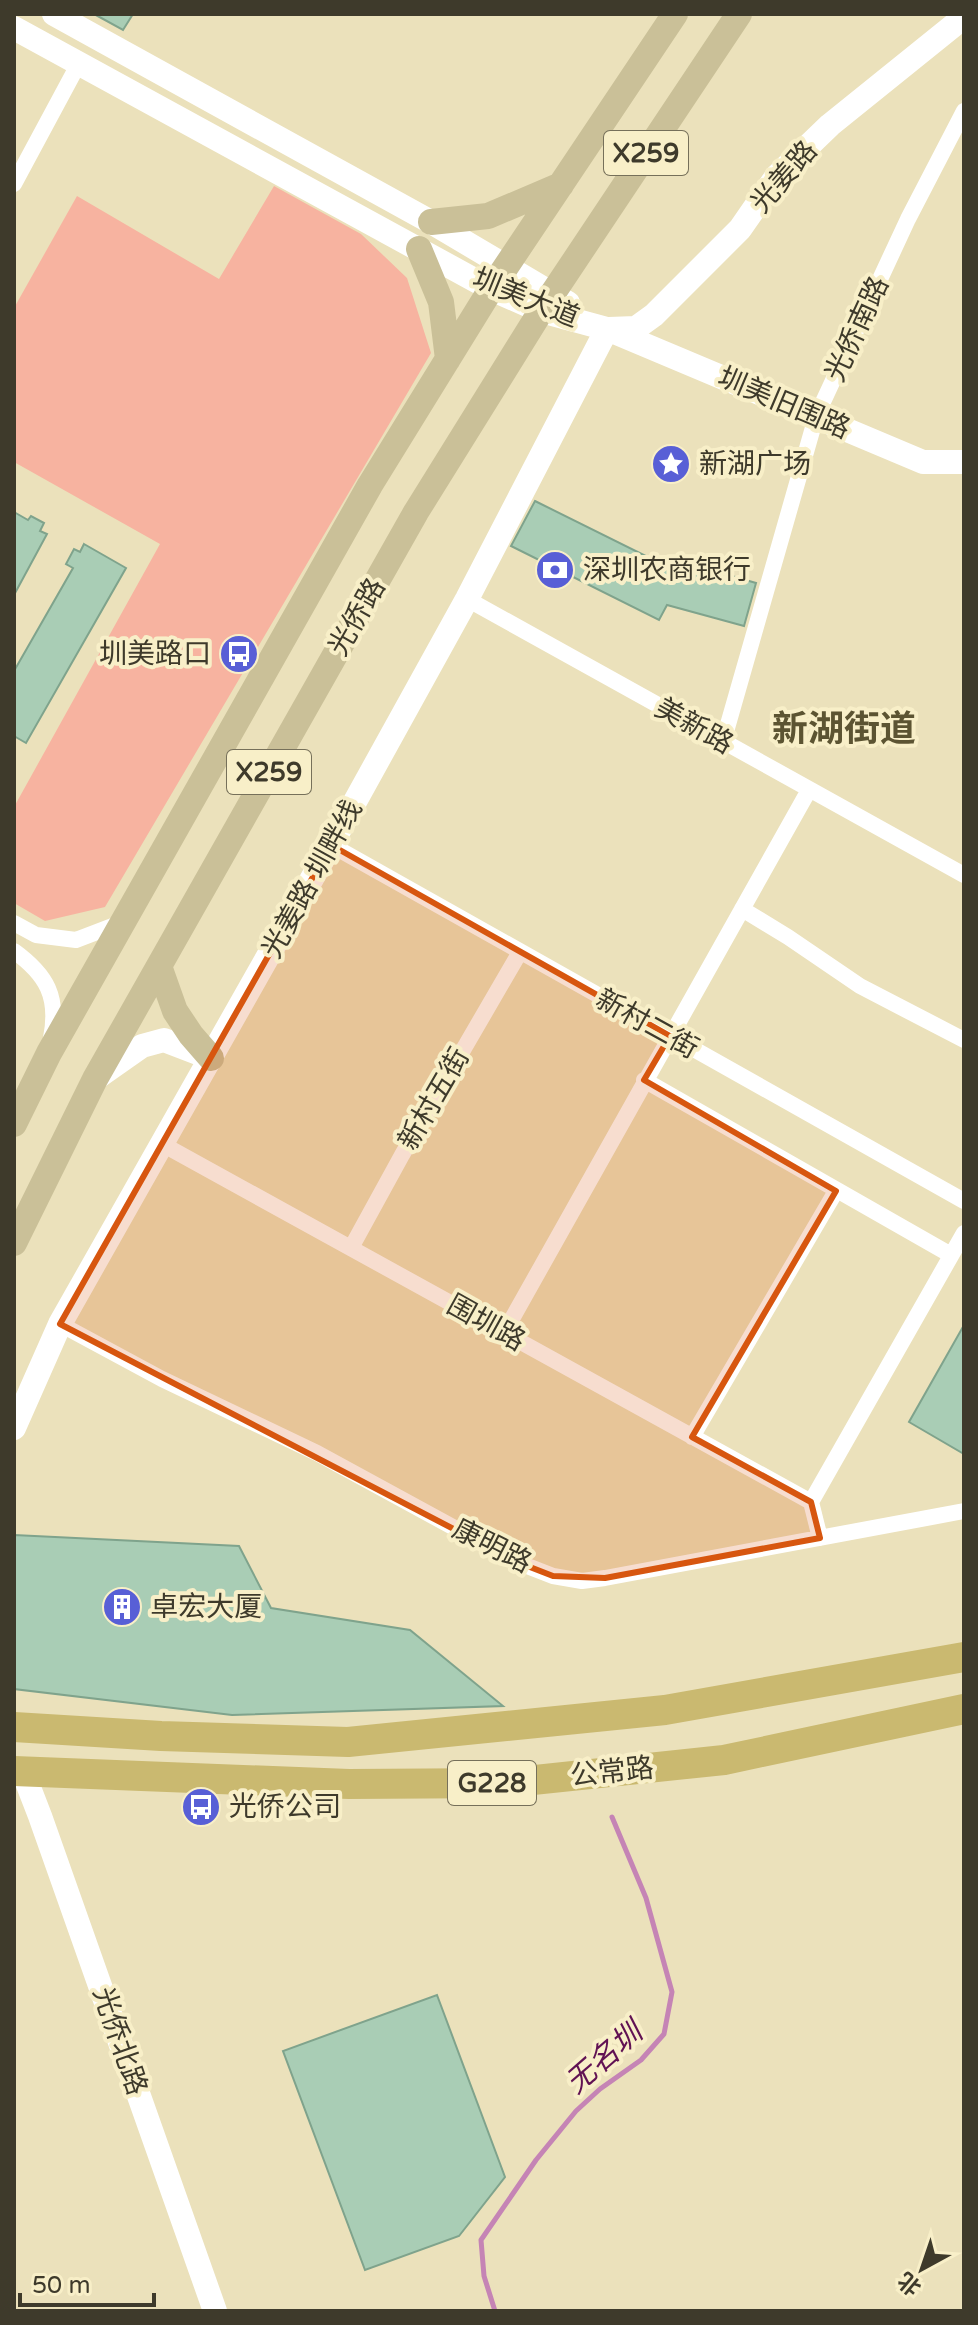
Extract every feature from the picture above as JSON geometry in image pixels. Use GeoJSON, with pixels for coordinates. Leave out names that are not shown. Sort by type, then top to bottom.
{"type":"FeatureCollection","features":[{"type":"Feature","properties":{"kind":"highway","name":"公常路"},"geometry":{"type":"LineString","coordinates":[[14,1727],[348,1742],[665,1710],[964,1657]]}},
{"type":"Feature","properties":{"kind":"highway","name":"公常路"},"geometry":{"type":"LineString","coordinates":[[18,1771],[349,1784],[506,1783],[724,1760],[964,1709]]}},
{"type":"Feature","properties":{"kind":"main road","name":"光侨路"},"geometry":{"type":"LineString","coordinates":[[14,1124],[49,1053],[370,485],[498,278],[675,14]]}},
{"type":"Feature","properties":{"kind":"main road","name":"光侨路"},"geometry":{"type":"LineString","coordinates":[[14,1243],[95,1079],[416,512],[547,301],[739,14]]}},
{"type":"Feature","properties":{"kind":"main road"},"geometry":{"type":"LineString","coordinates":[[431,222],[488,216],[561,185]]}},
{"type":"Feature","properties":{"kind":"main road"},"geometry":{"type":"LineString","coordinates":[[419,249],[441,302],[448,359]]}},
{"type":"Feature","properties":{"kind":"main road"},"geometry":{"type":"LineString","coordinates":[[159,966],[175,1011],[211,1058]]}},
{"type":"Feature","properties":{"kind":"street","name":"圳美大道"},"geometry":{"type":"LineString","coordinates":[[54,14],[431,222],[498,278]]}},
{"type":"Feature","properties":{"kind":"street","name":"光姜路"},"geometry":{"type":"LineString","coordinates":[[607,329],[636,328],[654,315],[740,229],[776,177],[797,156],[830,125],[964,17]]}},
{"type":"Feature","properties":{"kind":"street","name":"圳美大道"},"geometry":{"type":"LineString","coordinates":[[14,28],[419,249],[498,278],[607,329]]}},
{"type":"Feature","properties":{"kind":"street"},"geometry":{"type":"LineString","coordinates":[[14,184],[79,63]]}},
{"type":"Feature","properties":{"kind":"street","name":"光侨南路"},"geometry":{"type":"LineString","coordinates":[[723,742],[816,417],[908,219],[964,111]]}},
{"type":"Feature","properties":{"kind":"street","name":"圳美旧围路"},"geometry":{"type":"LineString","coordinates":[[607,329],[923,462],[964,462]]}},
{"type":"Feature","properties":{"kind":"street","name":"光姜路 圳畔线"},"geometry":{"type":"LineString","coordinates":[[14,1428],[60,1324],[467,599],[607,329]]}},
{"type":"Feature","properties":{"kind":"street","name":"美新路"},"geometry":{"type":"LineString","coordinates":[[467,599],[964,875]]}},
{"type":"Feature","properties":{"kind":"street"},"geometry":{"type":"LineString","coordinates":[[504,1333],[809,790]]}},
{"type":"Feature","properties":{"kind":"street","name":"新村二街"},"geometry":{"type":"LineString","coordinates":[[331,845],[964,1201]]}},
{"type":"Feature","properties":{"kind":"street"},"geometry":{"type":"LineString","coordinates":[[742,909],[860,986],[964,1040]]}},
{"type":"Feature","properties":{"kind":"street"},"geometry":{"type":"LineString","coordinates":[[14,923],[36,935],[76,940],[123,922]]}},
{"type":"Feature","properties":{"kind":"street"},"geometry":{"type":"LineString","coordinates":[[14,951],[34,966],[53,999],[49,1053]]}},
{"type":"Feature","properties":{"kind":"street","name":"新村五街"},"geometry":{"type":"LineString","coordinates":[[351,1248],[520,952]]}},
{"type":"Feature","properties":{"kind":"street"},"geometry":{"type":"LineString","coordinates":[[95,1079],[142,1046],[164,1040],[211,1058]]}},
{"type":"Feature","properties":{"kind":"street"},"geometry":{"type":"LineString","coordinates":[[644,1080],[951,1255]]}},
{"type":"Feature","properties":{"kind":"street","name":"围圳路"},"geometry":{"type":"LineString","coordinates":[[162,1144],[811,1502]]}},
{"type":"Feature","properties":{"kind":"street"},"geometry":{"type":"LineString","coordinates":[[692,1437],[836,1191]]}},
{"type":"Feature","properties":{"kind":"street"},"geometry":{"type":"LineString","coordinates":[[820,1538],[811,1502],[964,1233]]}},
{"type":"Feature","properties":{"kind":"street","name":"康明路"},"geometry":{"type":"LineString","coordinates":[[60,1324],[162,1379],[317,1453],[517,1562],[553,1576],[582,1581],[605,1578],[964,1511]]}},
{"type":"Feature","properties":{"kind":"street","name":"光侨北路"},"geometry":{"type":"LineString","coordinates":[[18,1771],[46,1831],[215,2311]]}},
{"type":"Feature","properties":{"kind":"highlighted area"},"geometry":{"type":"Polygon","coordinates":[[[331,845],[670,1036],[644,1080],[836,1191],[692,1437],[811,1502],[820,1538],[605,1578],[553,1576],[517,1562],[60,1324],[331,845]]]}},
{"type":"Feature","properties":{"kind":"shaded area"},"geometry":{"type":"Polygon","coordinates":[[[274,186],[361,234],[407,278],[431,353],[105,907],[45,921],[14,903],[14,807],[160,544],[14,462],[14,308],[77,196],[219,279],[274,186]]]}},
{"type":"Feature","properties":{"kind":"building"},"geometry":{"type":"Polygon","coordinates":[[[94,14],[133,14],[123,30],[94,14]]]}},
{"type":"Feature","properties":{"kind":"building"},"geometry":{"type":"Polygon","coordinates":[[[535,501],[684,575],[687,563],[756,583],[744,626],[667,605],[659,620],[511,546],[535,501]]]}},
{"type":"Feature","properties":{"kind":"building"},"geometry":{"type":"Polygon","coordinates":[[[14,512],[28,520],[31,516],[44,523],[40,531],[47,534],[14,595],[14,512]]]}},
{"type":"Feature","properties":{"kind":"building"},"geometry":{"type":"Polygon","coordinates":[[[84,544],[126,568],[26,743],[14,736],[14,671],[73,568],[66,564],[74,549],[80,552],[84,544]]]}},
{"type":"Feature","properties":{"kind":"building"},"geometry":{"type":"Polygon","coordinates":[[[964,1325],[964,1454],[909,1422],[964,1325]]]}},
{"type":"Feature","properties":{"kind":"building"},"geometry":{"type":"Polygon","coordinates":[[[14,1535],[239,1546],[271,1608],[410,1630],[503,1706],[232,1715],[14,1689],[14,1535]]]}},
{"type":"Feature","properties":{"kind":"building"},"geometry":{"type":"Polygon","coordinates":[[[437,1995],[505,2177],[459,2236],[365,2270],[283,2051],[437,1995]]]}},
{"type":"Feature","properties":{"kind":"waterway","name":"无名圳"},"geometry":{"type":"LineString","coordinates":[[495,2311],[484,2276],[481,2240],[536,2160],[576,2111],[600,2089],[641,2060],[664,2034],[672,1992],[646,1898],[612,1817]]}},
{"type":"Feature","properties":{"kind":"place","name":"新湖广场"},"geometry":{"type":"Point","coordinates":[671,464]}},
{"type":"Feature","properties":{"kind":"place","name":"深圳农商银行"},"geometry":{"type":"Point","coordinates":[555,570]}},
{"type":"Feature","properties":{"kind":"place","name":"圳美路口"},"geometry":{"type":"Point","coordinates":[239,654]}},
{"type":"Feature","properties":{"kind":"place","name":"卓宏大厦"},"geometry":{"type":"Point","coordinates":[122,1607]}},
{"type":"Feature","properties":{"kind":"place","name":"光侨公司"},"geometry":{"type":"Point","coordinates":[201,1807]}},
{"type":"Feature","properties":{"kind":"district","name":"新湖街道"},"geometry":{"type":"Point","coordinates":[844,729]}}]}
